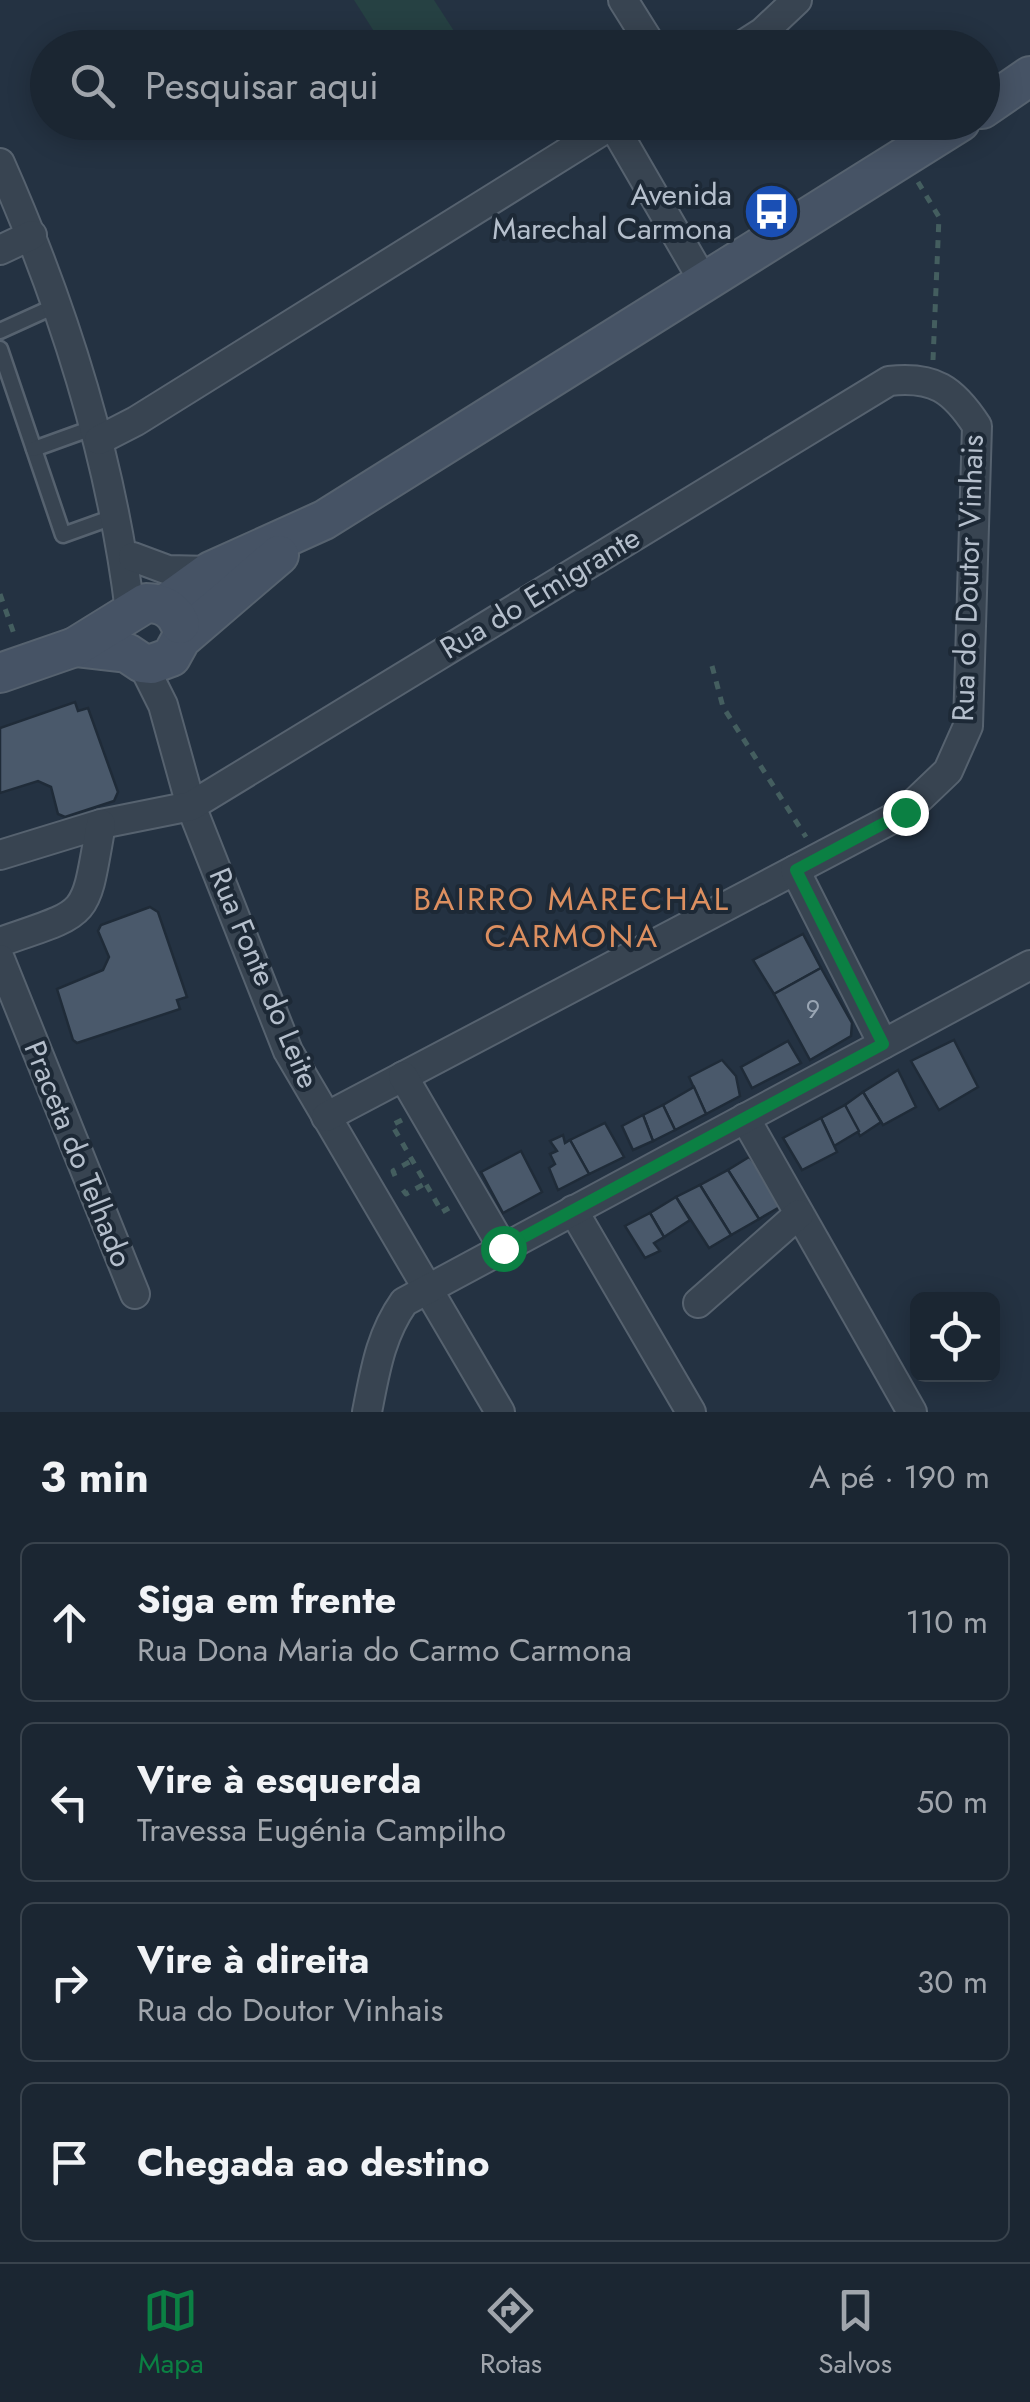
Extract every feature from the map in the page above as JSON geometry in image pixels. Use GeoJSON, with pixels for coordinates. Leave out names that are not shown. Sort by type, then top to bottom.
{"type":"FeatureCollection","features":[{"type":"Feature","properties":{"kind":"street"},"geometry":{"type":"LineString","coordinates":[[623,0],[642,30]]}},
{"type":"Feature","properties":{"kind":"street"},"geometry":{"type":"LineString","coordinates":[[764,30],[796,0]]}},
{"type":"Feature","properties":{"kind":"street"},"geometry":{"type":"LineString","coordinates":[[1002,101],[1030,76]]}},
{"type":"Feature","properties":{"kind":"street"},"geometry":{"type":"LineString","coordinates":[[97,434],[136,421],[588,140]]}},
{"type":"Feature","properties":{"kind":"street"},"geometry":{"type":"LineString","coordinates":[[623,140],[704,282]]}},
{"type":"Feature","properties":{"kind":"street"},"geometry":{"type":"LineString","coordinates":[[0,673],[76,648],[149,631],[255,574],[324,520],[932,140]]}},
{"type":"Feature","properties":{"kind":"street"},"geometry":{"type":"LineString","coordinates":[[0,162],[32,236],[97,434],[123,536],[168,570],[211,572]]}},
{"type":"Feature","properties":{"kind":"street"},"geometry":{"type":"LineString","coordinates":[[0,250],[32,236]]}},
{"type":"Feature","properties":{"kind":"street","name":"Rua do Emigrante"},"geometry":{"type":"LineString","coordinates":[[192,806],[889,381],[932,382]]}},
{"type":"Feature","properties":{"kind":"street","name":"Rua do Doutor Vinhais"},"geometry":{"type":"LineString","coordinates":[[326,1117],[905,812],[948,771],[968,726],[977,426],[960,399],[932,382]]}},
{"type":"Feature","properties":{"kind":"street"},"geometry":{"type":"LineString","coordinates":[[149,631],[211,572],[324,520]]}},
{"type":"Feature","properties":{"kind":"street","name":"Rua Fonte do Leite"},"geometry":{"type":"LineString","coordinates":[[123,536],[149,631],[163,705],[192,806],[288,1051],[500,1412]]}},
{"type":"Feature","properties":{"kind":"street"},"geometry":{"type":"LineString","coordinates":[[0,855],[101,824],[192,806]]}},
{"type":"Feature","properties":{"kind":"street"},"geometry":{"type":"LineString","coordinates":[[0,942],[70,918],[81,908],[89,894],[101,824]]}},
{"type":"Feature","properties":{"kind":"street"},"geometry":{"type":"LineString","coordinates":[[807,864],[883,1044]]}},
{"type":"Feature","properties":{"kind":"street","name":"Praceta do Telhado"},"geometry":{"type":"LineString","coordinates":[[0,959],[134,1294]]}},
{"type":"Feature","properties":{"kind":"street"},"geometry":{"type":"LineString","coordinates":[[366,1412],[381,1344],[404,1302],[1030,965]]}},
{"type":"Feature","properties":{"kind":"street"},"geometry":{"type":"LineString","coordinates":[[403,1076],[503,1248]]}},
{"type":"Feature","properties":{"kind":"street"},"geometry":{"type":"LineString","coordinates":[[745,1118],[912,1412]]}},
{"type":"Feature","properties":{"kind":"street"},"geometry":{"type":"LineString","coordinates":[[574,1210],[691,1412]]}},
{"type":"Feature","properties":{"kind":"street"},"geometry":{"type":"LineString","coordinates":[[698,1303],[799,1214]]}},
{"type":"Feature","properties":{"kind":"lane"},"geometry":{"type":"LineString","coordinates":[[0,331],[55,306]]}},
{"type":"Feature","properties":{"kind":"lane"},"geometry":{"type":"LineString","coordinates":[[0,348],[63,536],[123,536]]}},
{"type":"Feature","properties":{"kind":"lane"},"geometry":{"type":"LineString","coordinates":[[34,449],[97,434]]}},
{"type":"Feature","properties":{"kind":"path"},"geometry":{"type":"LineString","coordinates":[[903,158],[939,217],[932,382]]}},
{"type":"Feature","properties":{"kind":"path"},"geometry":{"type":"LineString","coordinates":[[712,666],[723,707],[807,864]]}},
{"type":"Feature","properties":{"kind":"path"},"geometry":{"type":"LineString","coordinates":[[393,1172],[412,1160]]}},
{"type":"Feature","properties":{"kind":"path"},"geometry":{"type":"LineString","coordinates":[[406,1194],[426,1183]]}},
{"type":"Feature","properties":{"kind":"green space"},"geometry":{"type":"Polygon","coordinates":[[[354,0],[434,0],[453,30],[373,30],[354,0]]]}},
{"type":"Feature","properties":{"kind":"building"},"geometry":{"type":"Polygon","coordinates":[[[75,702],[78,711],[88,708],[118,792],[114,801],[65,817],[58,814],[51,787],[38,781],[0,793],[0,728],[75,702]]]}},
{"type":"Feature","properties":{"kind":"building"},"geometry":{"type":"Polygon","coordinates":[[[150,907],[158,912],[187,997],[177,1000],[180,1009],[77,1043],[57,989],[103,970],[109,957],[98,931],[101,925],[150,907]]]}},
{"type":"Feature","properties":{"kind":"building"},"geometry":{"type":"Polygon","coordinates":[[[803,934],[821,968],[774,994],[753,960],[803,934]]]}},
{"type":"Feature","properties":{"kind":"building"},"geometry":{"type":"Polygon","coordinates":[[[821,968],[852,1023],[851,1036],[810,1060],[774,994],[821,968]]]}},
{"type":"Feature","properties":{"kind":"building"},"geometry":{"type":"Polygon","coordinates":[[[954,1040],[978,1087],[939,1110],[911,1061],[954,1040]]]}},
{"type":"Feature","properties":{"kind":"building"},"geometry":{"type":"Polygon","coordinates":[[[788,1041],[801,1063],[752,1088],[741,1067],[788,1041]]]}},
{"type":"Feature","properties":{"kind":"building"},"geometry":{"type":"Polygon","coordinates":[[[722,1060],[736,1076],[740,1096],[706,1114],[689,1077],[722,1060]]]}},
{"type":"Feature","properties":{"kind":"building"},"geometry":{"type":"Polygon","coordinates":[[[898,1070],[916,1107],[883,1125],[863,1092],[898,1070]]]}},
{"type":"Feature","properties":{"kind":"building"},"geometry":{"type":"Polygon","coordinates":[[[694,1087],[706,1114],[675,1130],[663,1105],[694,1087]]]}},
{"type":"Feature","properties":{"kind":"building"},"geometry":{"type":"Polygon","coordinates":[[[863,1092],[881,1122],[860,1136],[845,1105],[863,1092]]]}},
{"type":"Feature","properties":{"kind":"building"},"geometry":{"type":"Polygon","coordinates":[[[663,1105],[675,1130],[653,1141],[643,1115],[663,1105]]]}},
{"type":"Feature","properties":{"kind":"building"},"geometry":{"type":"Polygon","coordinates":[[[845,1105],[859,1131],[834,1146],[821,1118],[845,1105]]]}},
{"type":"Feature","properties":{"kind":"building"},"geometry":{"type":"Polygon","coordinates":[[[643,1115],[653,1141],[633,1150],[622,1126],[643,1115]]]}},
{"type":"Feature","properties":{"kind":"building"},"geometry":{"type":"Polygon","coordinates":[[[821,1118],[837,1152],[802,1170],[783,1138],[821,1118]]]}},
{"type":"Feature","properties":{"kind":"building"},"geometry":{"type":"Polygon","coordinates":[[[605,1123],[624,1157],[589,1174],[570,1140],[605,1123]]]}},
{"type":"Feature","properties":{"kind":"building"},"geometry":{"type":"Polygon","coordinates":[[[563,1135],[565,1143],[570,1140],[589,1174],[558,1190],[549,1168],[555,1164],[550,1154],[557,1151],[550,1141],[563,1135]]]}},
{"type":"Feature","properties":{"kind":"building"},"geometry":{"type":"Polygon","coordinates":[[[521,1151],[542,1192],[503,1213],[481,1172],[521,1151]]]}},
{"type":"Feature","properties":{"kind":"building"},"geometry":{"type":"Polygon","coordinates":[[[749,1157],[771,1180],[785,1204],[759,1219],[728,1170],[749,1157]]]}},
{"type":"Feature","properties":{"kind":"building"},"geometry":{"type":"Polygon","coordinates":[[[728,1170],[759,1219],[731,1235],[700,1185],[728,1170]]]}},
{"type":"Feature","properties":{"kind":"building"},"geometry":{"type":"Polygon","coordinates":[[[700,1185],[731,1235],[709,1248],[676,1197],[700,1185]]]}},
{"type":"Feature","properties":{"kind":"building"},"geometry":{"type":"Polygon","coordinates":[[[676,1197],[690,1220],[664,1237],[650,1213],[676,1197]]]}},
{"type":"Feature","properties":{"kind":"building"},"geometry":{"type":"Polygon","coordinates":[[[650,1213],[664,1237],[654,1243],[660,1251],[645,1258],[625,1226],[650,1213]]]}},
{"type":"Feature","properties":{"kind":"place","name":"Avenida Marechal Carmona"},"geometry":{"type":"Point","coordinates":[771,212]}},
{"type":"Feature","properties":{"kind":"district","name":"BAIRRO MARECHAL CARMONA"},"geometry":{"type":"Point","coordinates":[572,918]}},
{"type":"Feature","properties":{"kind":"route"},"geometry":{"type":"LineString","coordinates":[[503,1248],[883,1044],[796,870],[905,812]]}}]}
